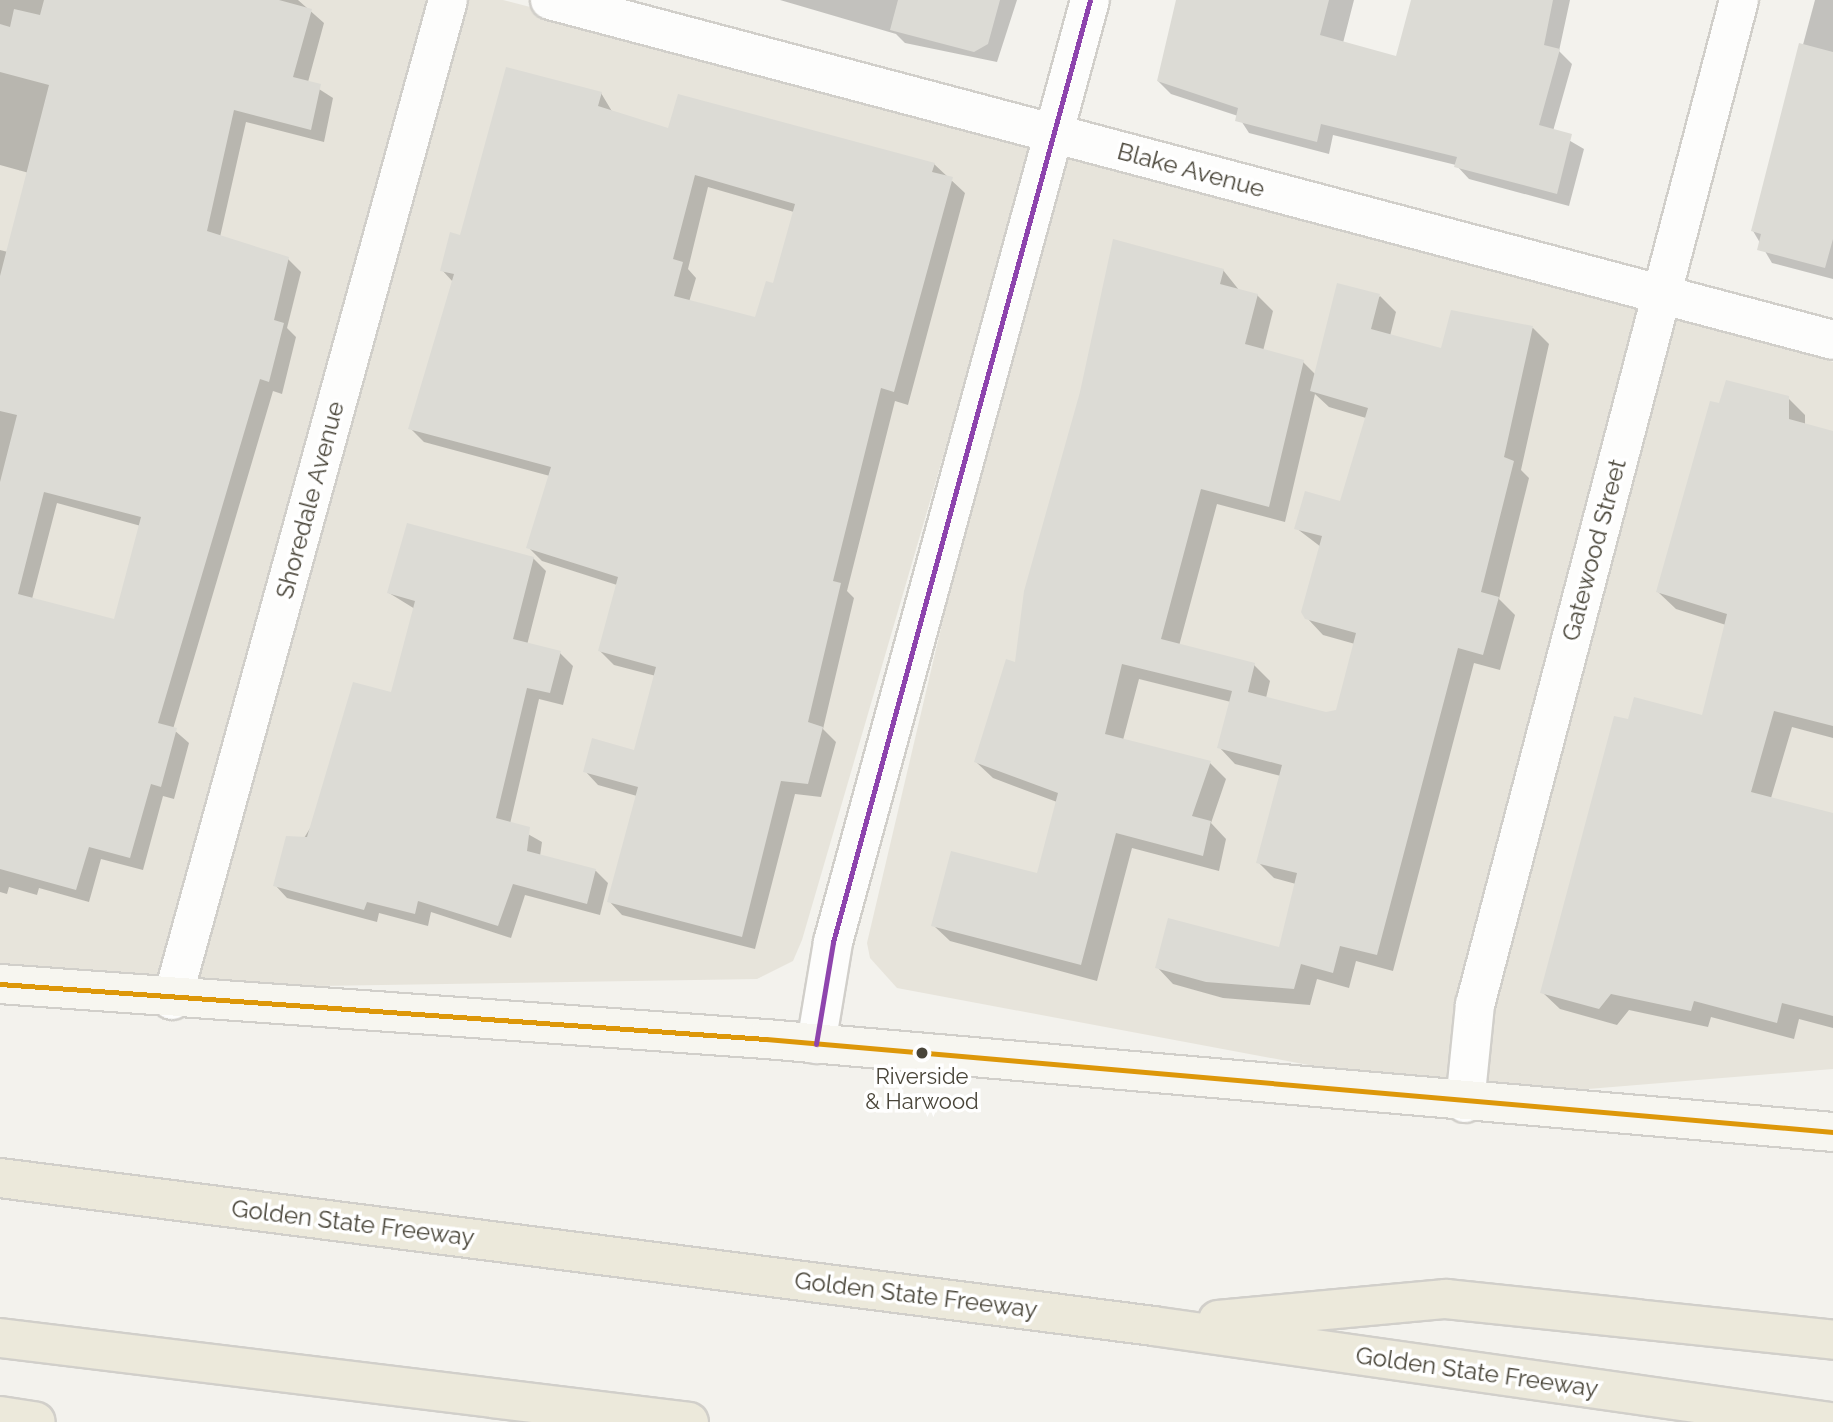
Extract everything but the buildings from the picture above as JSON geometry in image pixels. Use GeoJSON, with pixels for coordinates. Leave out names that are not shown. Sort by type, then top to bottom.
{"type":"FeatureCollection","features":[{"type":"Feature","properties":{"kind":"highway","name":"Golden State Freeway"},"geometry":{"type":"LineString","coordinates":[[0,1178],[1153,1326],[1830,1422]]}},
{"type":"Feature","properties":{"kind":"highway"},"geometry":{"type":"LineString","coordinates":[[1153,1326],[1447,1298],[1833,1340]]}},
{"type":"Feature","properties":{"kind":"highway"},"geometry":{"type":"LineString","coordinates":[[0,1338],[689,1422]]}},
{"type":"Feature","properties":{"kind":"highway"},"geometry":{"type":"LineString","coordinates":[[0,1416],[36,1422]]}},
{"type":"Feature","properties":{"kind":"main road"},"geometry":{"type":"LineString","coordinates":[[0,984],[172,1000],[816,1044],[1465,1103],[1833,1132]]}},
{"type":"Feature","properties":{"kind":"street","name":"Shoredale Avenue"},"geometry":{"type":"LineString","coordinates":[[172,1000],[448,0]]}},
{"type":"Feature","properties":{"kind":"street","name":"Blake Avenue"},"geometry":{"type":"LineString","coordinates":[[550,0],[1833,340]]}},
{"type":"Feature","properties":{"kind":"street"},"geometry":{"type":"LineString","coordinates":[[816,1044],[833,942],[1090,0]]}},
{"type":"Feature","properties":{"kind":"street","name":"Gatewood Street"},"geometry":{"type":"LineString","coordinates":[[1465,1103],[1475,1005],[1739,0]]}},
{"type":"Feature","properties":{"kind":"shaded area"},"geometry":{"type":"Polygon","coordinates":[[[0,0],[437,0],[164,988],[0,968],[0,0]]]}},
{"type":"Feature","properties":{"kind":"shaded area"},"geometry":{"type":"Polygon","coordinates":[[[455,0],[503,0],[1036,138],[802,940],[793,961],[757,979],[185,988],[455,0]]]}},
{"type":"Feature","properties":{"kind":"shaded area"},"geometry":{"type":"Polygon","coordinates":[[[1054,147],[1648,301],[1458,1093],[897,988],[870,958],[867,943],[1054,147]]]}},
{"type":"Feature","properties":{"kind":"shaded area"},"geometry":{"type":"Polygon","coordinates":[[[1664,303],[1833,362],[1833,1069],[1479,1098],[1483,1017],[1664,303]]]}},
{"type":"Feature","properties":{"kind":"transit line"},"geometry":{"type":"LineString","coordinates":[[816,1044],[833,942],[1090,0]]}},
{"type":"Feature","properties":{"kind":"transit line"},"geometry":{"type":"LineString","coordinates":[[0,984],[766,1039],[1833,1132]]}},
{"type":"Feature","properties":{"kind":"place","name":"Riverside & Harwood"},"geometry":{"type":"Point","coordinates":[922,1053]}}]}
